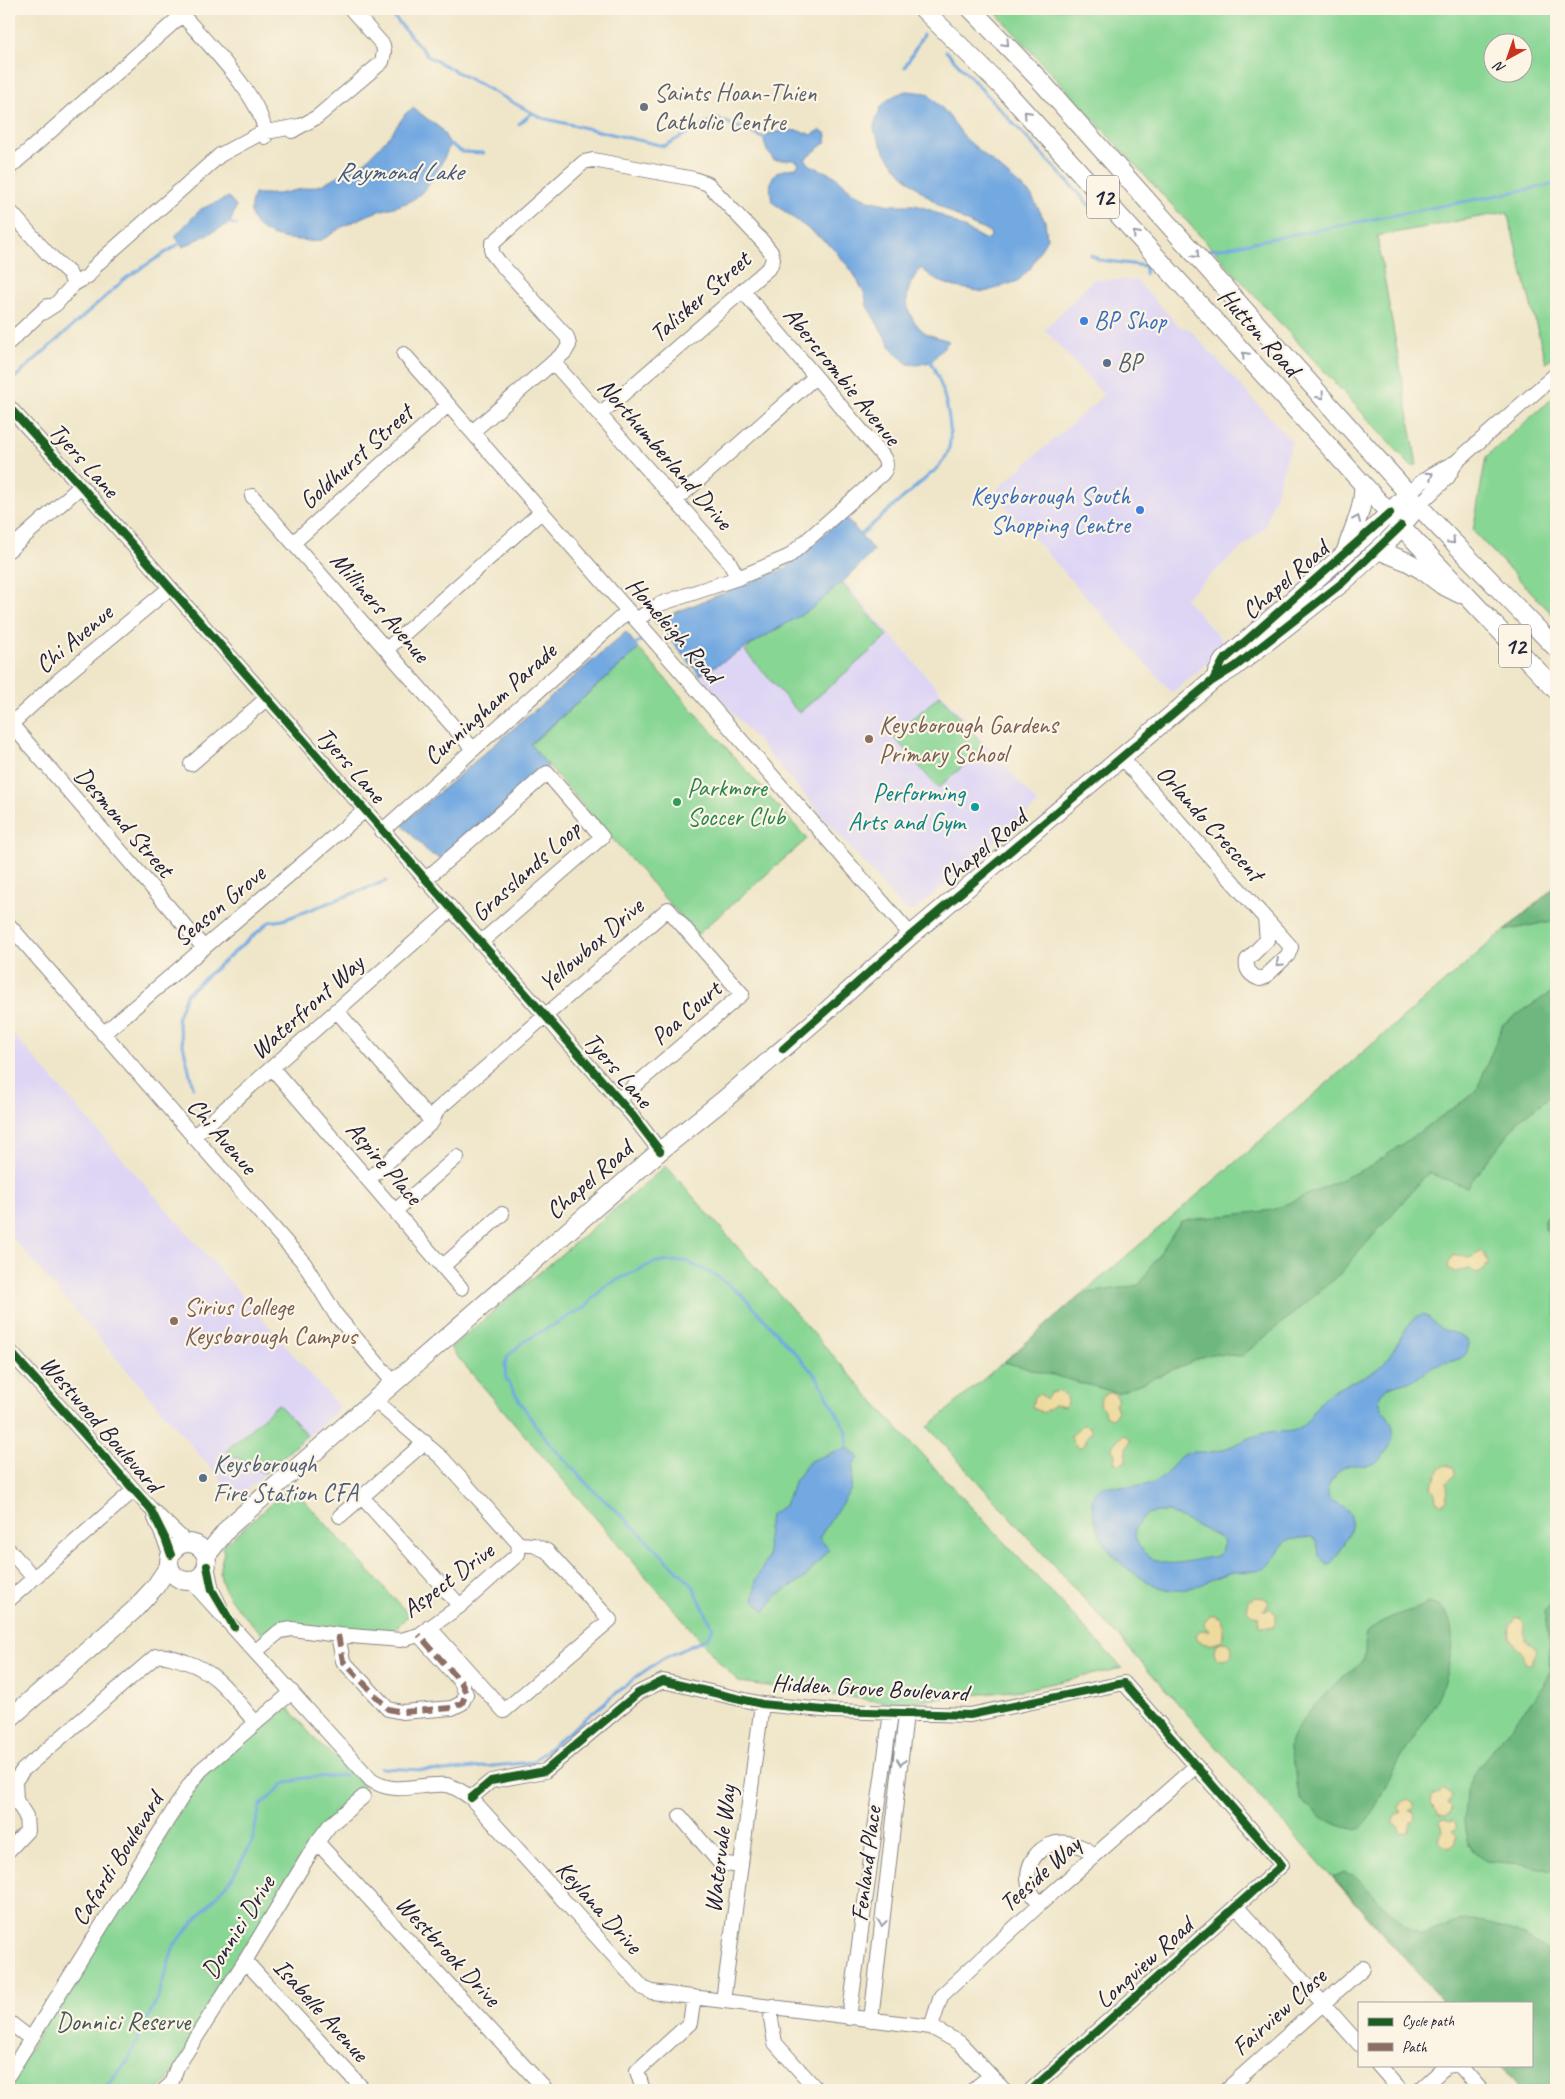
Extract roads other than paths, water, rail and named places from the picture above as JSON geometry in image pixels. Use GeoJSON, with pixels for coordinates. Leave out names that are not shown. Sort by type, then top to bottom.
{"type":"FeatureCollection","features":[{"type":"Feature","properties":{"kind":"main road","name":"Hutton Road"},"geometry":{"type":"LineString","coordinates":[[923,9],[1004,89],[1401,526],[1474,601],[1556,690]]}},
{"type":"Feature","properties":{"kind":"main road","name":"Hutton Road"},"geometry":{"type":"LineString","coordinates":[[971,9],[1039,79],[1414,500],[1556,648]]}},
{"type":"Feature","properties":{"kind":"main road"},"geometry":{"type":"LineString","coordinates":[[1345,554],[1351,532],[1361,510],[1363,484]]}},
{"type":"Feature","properties":{"kind":"main road","name":"Chapel Road"},"geometry":{"type":"LineString","coordinates":[[1212,681],[1223,661],[1390,513],[1414,500]]}},
{"type":"Feature","properties":{"kind":"main road","name":"Chapel Road"},"geometry":{"type":"LineString","coordinates":[[198,1553],[660,1151],[783,1049],[911,934],[1212,681],[1236,666],[1327,595],[1378,550],[1401,526],[1414,500]]}},
{"type":"Feature","properties":{"kind":"main road"},"geometry":{"type":"LineString","coordinates":[[1378,550],[1408,562],[1442,585],[1474,601]]}},
{"type":"Feature","properties":{"kind":"main road"},"geometry":{"type":"LineString","coordinates":[[9,1719],[133,1611],[155,1587],[177,1547],[198,1553],[201,1576],[188,1581],[133,1611]]}},
{"type":"Feature","properties":{"kind":"main road"},"geometry":{"type":"LineString","coordinates":[[170,1560],[174,1576],[188,1581]]}},
{"type":"Feature","properties":{"kind":"street"},"geometry":{"type":"LineString","coordinates":[[9,342],[42,313],[56,304],[71,281],[88,276],[97,264],[214,161],[228,151],[244,148],[264,134],[281,135],[317,117],[367,73],[376,54],[374,43],[370,31],[351,9]]}},
{"type":"Feature","properties":{"kind":"street"},"geometry":{"type":"LineString","coordinates":[[9,168],[179,12],[243,84],[264,134]]}},
{"type":"Feature","properties":{"kind":"street","name":"Talisker Street"},"geometry":{"type":"LineString","coordinates":[[472,432],[565,352],[569,345],[567,337],[492,253],[492,244],[584,162],[593,160],[694,179],[708,184],[763,242],[773,259],[770,266],[743,291],[600,414]]}},
{"type":"Feature","properties":{"kind":"street"},"geometry":{"type":"LineString","coordinates":[[9,210],[47,254],[60,263],[71,281]]}},
{"type":"Feature","properties":{"kind":"street","name":"Abercrombie Avenue"},"geometry":{"type":"LineString","coordinates":[[632,616],[660,604],[738,578],[788,557],[882,474],[886,468],[886,462],[882,455],[743,291]]}},
{"type":"Feature","properties":{"kind":"street","name":"Homeleigh Road"},"geometry":{"type":"LineString","coordinates":[[404,354],[911,934]]}},
{"type":"Feature","properties":{"kind":"street","name":"Northumberland Drive"},"geometry":{"type":"LineString","coordinates":[[553,362],[728,560],[738,578]]}},
{"type":"Feature","properties":{"kind":"street","name":"Chapel Road"},"geometry":{"type":"LineString","coordinates":[[1414,500],[1448,478],[1456,462],[1556,374]]}},
{"type":"Feature","properties":{"kind":"street"},"geometry":{"type":"LineString","coordinates":[[676,500],[815,377]]}},
{"type":"Feature","properties":{"kind":"street","name":"Goldhurst Street"},"geometry":{"type":"LineString","coordinates":[[293,543],[448,405]]}},
{"type":"Feature","properties":{"kind":"street","name":"Tyers Lane"},"geometry":{"type":"LineString","coordinates":[[9,407],[81,486],[618,1100],[660,1151]]}},
{"type":"Feature","properties":{"kind":"street"},"geometry":{"type":"LineString","coordinates":[[9,550],[81,486]]}},
{"type":"Feature","properties":{"kind":"street","name":"Milliners Avenue"},"geometry":{"type":"LineString","coordinates":[[252,496],[473,749]]}},
{"type":"Feature","properties":{"kind":"street"},"geometry":{"type":"LineString","coordinates":[[387,649],[541,512]]}},
{"type":"Feature","properties":{"kind":"street","name":"Chi Avenue"},"geometry":{"type":"LineString","coordinates":[[10,725],[58,681],[170,588]]}},
{"type":"Feature","properties":{"kind":"street","name":"Cunningham Parade"},"geometry":{"type":"LineString","coordinates":[[382,831],[473,749],[632,616]]}},
{"type":"Feature","properties":{"kind":"street"},"geometry":{"type":"LineString","coordinates":[[191,764],[266,699]]}},
{"type":"Feature","properties":{"kind":"street","name":"Desmond Street"},"geometry":{"type":"LineString","coordinates":[[10,725],[204,948]]}},
{"type":"Feature","properties":{"kind":"street","name":"Orlando Crescent"},"geometry":{"type":"LineString","coordinates":[[1121,758],[1265,918]]}},
{"type":"Feature","properties":{"kind":"street","name":"Grasslands Loop"},"geometry":{"type":"LineString","coordinates":[[425,880],[547,773],[602,837],[480,943]]}},
{"type":"Feature","properties":{"kind":"street","name":"Season Grove"},"geometry":{"type":"LineString","coordinates":[[103,1034],[364,811]]}},
{"type":"Feature","properties":{"kind":"street","name":"Yellowbox Drive"},"geometry":{"type":"LineString","coordinates":[[368,1180],[432,1122],[437,1110],[668,909]]}},
{"type":"Feature","properties":{"kind":"street","name":"Poa Court"},"geometry":{"type":"LineString","coordinates":[[618,1100],[742,994],[668,909]]}},
{"type":"Feature","properties":{"kind":"street","name":"Waterfront Way"},"geometry":{"type":"LineString","coordinates":[[193,1138],[451,910]]}},
{"type":"Feature","properties":{"kind":"street","name":"Chi Avenue"},"geometry":{"type":"LineString","coordinates":[[9,925],[304,1263],[336,1315],[394,1383]]}},
{"type":"Feature","properties":{"kind":"street"},"geometry":{"type":"LineString","coordinates":[[336,1010],[432,1122]]}},
{"type":"Feature","properties":{"kind":"street","name":"Aspire Place"},"geometry":{"type":"LineString","coordinates":[[272,1068],[461,1288]]}},
{"type":"Feature","properties":{"kind":"street"},"geometry":{"type":"LineString","coordinates":[[395,1211],[457,1157]]}},
{"type":"Feature","properties":{"kind":"street"},"geometry":{"type":"LineString","coordinates":[[443,1266],[502,1214]]}},
{"type":"Feature","properties":{"kind":"street","name":"Westwood Boulevard"},"geometry":{"type":"LineString","coordinates":[[9,1350],[150,1508],[198,1553]]}},
{"type":"Feature","properties":{"kind":"street","name":"Aspect Drive"},"geometry":{"type":"LineString","coordinates":[[256,1651],[275,1635],[292,1629],[402,1640],[424,1631],[460,1606],[518,1554],[519,1544],[442,1458],[374,1401]]}},
{"type":"Feature","properties":{"kind":"street"},"geometry":{"type":"LineString","coordinates":[[340,1516],[425,1442]]}},
{"type":"Feature","properties":{"kind":"street"},"geometry":{"type":"LineString","coordinates":[[9,1600],[134,1490]]}},
{"type":"Feature","properties":{"kind":"street"},"geometry":{"type":"LineString","coordinates":[[362,1497],[460,1606]]}},
{"type":"Feature","properties":{"kind":"street","name":"Westwood Boulevard"},"geometry":{"type":"LineString","coordinates":[[150,1508],[165,1538],[170,1560]]}},
{"type":"Feature","properties":{"kind":"street"},"geometry":{"type":"LineString","coordinates":[[424,1631],[504,1711],[610,1620],[548,1551],[533,1544],[519,1544]]}},
{"type":"Feature","properties":{"kind":"street"},"geometry":{"type":"LineString","coordinates":[[9,1550],[34,1578]]}},
{"type":"Feature","properties":{"kind":"street","name":"Keylana Drive"},"geometry":{"type":"LineString","coordinates":[[198,1553],[212,1590],[234,1627]]}},
{"type":"Feature","properties":{"kind":"street","name":"Keylana Drive"},"geometry":{"type":"LineString","coordinates":[[188,1581],[234,1627],[367,1776],[379,1786],[398,1789],[447,1786],[460,1790],[471,1798],[643,1988],[652,1992],[931,2027],[960,2043],[1004,2090]]}},
{"type":"Feature","properties":{"kind":"street"},"geometry":{"type":"LineString","coordinates":[[338,1635],[343,1661],[388,1709],[402,1712],[452,1708],[462,1703],[466,1694],[461,1682],[424,1631]]}},
{"type":"Feature","properties":{"kind":"street"},"geometry":{"type":"LineString","coordinates":[[9,1850],[27,1831],[26,1816],[16,1800],[15,1781],[23,1770],[156,1656],[167,1655],[202,1667],[218,1679],[256,1723]]}},
{"type":"Feature","properties":{"kind":"street","name":"Hidden Grove Boulevard"},"geometry":{"type":"LineString","coordinates":[[471,1798],[491,1781],[545,1771],[638,1693],[663,1681],[762,1704],[833,1711],[970,1716],[1124,1683],[1282,1865]]}},
{"type":"Feature","properties":{"kind":"street","name":"Cafardi Boulevard"},"geometry":{"type":"LineString","coordinates":[[9,2074],[190,1784],[201,1770],[292,1692]]}},
{"type":"Feature","properties":{"kind":"street","name":"Watervale Way"},"geometry":{"type":"LineString","coordinates":[[723,2000],[762,1704]]}},
{"type":"Feature","properties":{"kind":"street","name":"Fenland Place"},"geometry":{"type":"LineString","coordinates":[[849,2018],[890,1713]]}},
{"type":"Feature","properties":{"kind":"street","name":"Fenland Place"},"geometry":{"type":"LineString","coordinates":[[871,2020],[906,1714]]}},
{"type":"Feature","properties":{"kind":"street","name":"Teeside Way"},"geometry":{"type":"LineString","coordinates":[[931,2027],[941,1996],[1040,1904],[1196,1766]]}},
{"type":"Feature","properties":{"kind":"street","name":"Donnici Drive"},"geometry":{"type":"LineString","coordinates":[[172,2088],[177,2067],[246,1960],[317,1842],[330,1826],[363,1797]]}},
{"type":"Feature","properties":{"kind":"street"},"geometry":{"type":"LineString","coordinates":[[680,1816],[720,1863],[741,1866]]}},
{"type":"Feature","properties":{"kind":"street","name":"Westbrook Drive"},"geometry":{"type":"LineString","coordinates":[[317,1842],[546,2090]]}},
{"type":"Feature","properties":{"kind":"street"},"geometry":{"type":"LineString","coordinates":[[1040,1904],[1031,1892],[1029,1884],[1029,1869],[1035,1855],[1046,1846],[1065,1842],[1076,1844],[1095,1855]]}},
{"type":"Feature","properties":{"kind":"street","name":"Longview Road"},"geometry":{"type":"LineString","coordinates":[[1031,2090],[1282,1865]]}},
{"type":"Feature","properties":{"kind":"street"},"geometry":{"type":"LineString","coordinates":[[1237,1906],[1358,2043]]}},
{"type":"Feature","properties":{"kind":"street","name":"Isabelle Avenue"},"geometry":{"type":"LineString","coordinates":[[246,1960],[364,2090]]}},
{"type":"Feature","properties":{"kind":"street","name":"Fairview Close"},"geometry":{"type":"LineString","coordinates":[[1226,2090],[1363,1968]]}},
{"type":"Feature","properties":{"kind":"street"},"geometry":{"type":"LineString","coordinates":[[643,2090],[637,2071],[690,2023],[694,1997]]}},
{"type":"Feature","properties":{"kind":"street"},"geometry":{"type":"LineString","coordinates":[[772,2006],[771,2019],[775,2043],[817,2090]]}},
{"type":"Feature","properties":{"kind":"street"},"geometry":{"type":"LineString","coordinates":[[9,2022],[31,2040]]}},
{"type":"Feature","properties":{"kind":"street"},"geometry":{"type":"LineString","coordinates":[[1379,2066],[1400,2090]]}},
{"type":"Feature","properties":{"kind":"street"},"geometry":{"type":"LineString","coordinates":[[1420,2090],[1446,2066]]}},
{"type":"Feature","properties":{"kind":"street"},"geometry":{"type":"LineString","coordinates":[[1456,2066],[1461,2068],[1481,2090]]}},
{"type":"Feature","properties":{"kind":"street"},"geometry":{"type":"LineString","coordinates":[[973,2090],[990,2076]]}},
{"type":"Feature","properties":{"kind":"water"},"geometry":{"type":"Polygon","coordinates":[[[907,91],[927,93],[945,111],[966,139],[1031,195],[1045,221],[1047,238],[1030,269],[1018,281],[985,292],[955,287],[936,280],[921,268],[908,292],[908,308],[911,316],[926,333],[949,341],[931,362],[917,365],[908,364],[894,352],[867,306],[865,294],[852,271],[831,246],[772,202],[770,187],[773,177],[781,171],[796,168],[799,163],[794,160],[774,160],[767,151],[764,142],[768,134],[795,131],[812,135],[820,130],[827,134],[826,142],[805,159],[810,165],[835,176],[851,191],[868,200],[890,205],[916,205],[933,211],[986,240],[991,237],[990,232],[959,218],[926,195],[897,168],[886,154],[874,130],[879,112],[884,103],[892,97],[907,91]]]}},
{"type":"Feature","properties":{"kind":"water","name":"Raymond Lake"},"geometry":{"type":"Polygon","coordinates":[[[413,108],[441,129],[450,144],[431,181],[411,201],[364,217],[318,241],[281,238],[262,230],[256,224],[252,216],[251,206],[254,194],[278,194],[321,185],[366,161],[391,134],[406,113],[413,108]]]}},
{"type":"Feature","properties":{"kind":"water"},"geometry":{"type":"Polygon","coordinates":[[[229,197],[236,207],[230,223],[183,247],[175,236],[201,209],[229,197]]]}},
{"type":"Feature","properties":{"kind":"water"},"geometry":{"type":"Polygon","coordinates":[[[845,516],[874,551],[844,581],[811,609],[700,675],[654,621],[786,568],[845,516]]]}},
{"type":"Feature","properties":{"kind":"water"},"geometry":{"type":"Polygon","coordinates":[[[626,632],[639,649],[530,744],[548,766],[442,858],[430,854],[402,824],[626,632]]]}},
{"type":"Feature","properties":{"kind":"water"},"geometry":{"type":"Polygon","coordinates":[[[1423,1314],[1440,1328],[1463,1336],[1468,1343],[1468,1348],[1466,1353],[1459,1359],[1433,1366],[1415,1379],[1391,1386],[1381,1394],[1379,1400],[1381,1406],[1392,1427],[1393,1436],[1390,1446],[1381,1458],[1374,1463],[1351,1465],[1339,1471],[1328,1489],[1327,1496],[1333,1502],[1344,1507],[1349,1513],[1351,1520],[1351,1527],[1345,1543],[1331,1563],[1327,1564],[1319,1557],[1315,1539],[1311,1537],[1288,1540],[1269,1564],[1262,1569],[1229,1573],[1191,1588],[1175,1590],[1160,1587],[1143,1579],[1114,1557],[1103,1541],[1093,1511],[1093,1496],[1096,1490],[1103,1486],[1128,1487],[1153,1483],[1161,1479],[1182,1455],[1195,1452],[1212,1452],[1254,1436],[1295,1430],[1305,1424],[1325,1397],[1379,1368],[1391,1354],[1411,1322],[1423,1314]],[[1169,1512],[1147,1514],[1135,1528],[1136,1541],[1144,1552],[1160,1562],[1169,1563],[1214,1557],[1220,1554],[1224,1543],[1222,1539],[1169,1512]]]}},
{"type":"Feature","properties":{"kind":"water"},"geometry":{"type":"Polygon","coordinates":[[[847,1447],[859,1458],[853,1466],[851,1489],[819,1538],[829,1549],[805,1578],[777,1595],[765,1612],[754,1600],[756,1579],[768,1558],[767,1538],[770,1515],[785,1505],[795,1480],[810,1461],[847,1447]]]}},
{"type":"Feature","properties":{"kind":"waterway"},"geometry":{"type":"LineString","coordinates":[[387,9],[429,57],[542,118],[664,146],[716,118],[769,140]]}},
{"type":"Feature","properties":{"kind":"waterway"},"geometry":{"type":"LineString","coordinates":[[905,67],[923,35]]}},
{"type":"Feature","properties":{"kind":"waterway"},"geometry":{"type":"LineString","coordinates":[[946,51],[1093,209]]}},
{"type":"Feature","properties":{"kind":"waterway"},"geometry":{"type":"LineString","coordinates":[[519,124],[532,113]]}},
{"type":"Feature","properties":{"kind":"waterway"},"geometry":{"type":"LineString","coordinates":[[447,145],[450,144],[462,152],[484,153]]}},
{"type":"Feature","properties":{"kind":"waterway"},"geometry":{"type":"LineString","coordinates":[[1206,251],[1556,184]]}},
{"type":"Feature","properties":{"kind":"waterway"},"geometry":{"type":"LineString","coordinates":[[227,222],[236,225]]}},
{"type":"Feature","properties":{"kind":"waterway"},"geometry":{"type":"LineString","coordinates":[[9,383],[126,278],[182,242]]}},
{"type":"Feature","properties":{"kind":"waterway"},"geometry":{"type":"LineString","coordinates":[[1091,255],[1100,260],[1146,266],[1145,274]]}},
{"type":"Feature","properties":{"kind":"waterway"},"geometry":{"type":"LineString","coordinates":[[858,537],[934,471],[947,455],[950,427],[946,402],[929,359]]}},
{"type":"Feature","properties":{"kind":"waterway"},"geometry":{"type":"LineString","coordinates":[[633,645],[642,640]]}},
{"type":"Feature","properties":{"kind":"waterway"},"geometry":{"type":"LineString","coordinates":[[193,1087],[177,1019],[186,994],[269,922],[283,920],[386,881]]}},
{"type":"Feature","properties":{"kind":"waterway"},"geometry":{"type":"LineString","coordinates":[[381,1768],[445,1771],[532,1762],[636,1677],[662,1659],[708,1638],[713,1628],[693,1586],[638,1531],[590,1487],[552,1446],[533,1422],[506,1379],[505,1364],[508,1356],[523,1342],[585,1307],[605,1286],[655,1262],[686,1261],[718,1277],[743,1296],[817,1377],[847,1432],[847,1447]]}},
{"type":"Feature","properties":{"kind":"waterway"},"geometry":{"type":"LineString","coordinates":[[104,2090],[127,2062],[158,1997],[174,1945],[232,1878],[252,1842],[260,1806],[284,1784],[303,1778],[345,1775]]}},
{"type":"Feature","properties":{"kind":"place","name":"Saints Hoan-Thien Catholic Centre"},"geometry":{"type":"Point","coordinates":[644,107]}},
{"type":"Feature","properties":{"kind":"place","name":"BP Shop"},"geometry":{"type":"Point","coordinates":[1084,321]}},
{"type":"Feature","properties":{"kind":"place","name":"BP"},"geometry":{"type":"Point","coordinates":[1107,363]}},
{"type":"Feature","properties":{"kind":"place","name":"Keysborough South Shopping Centre"},"geometry":{"type":"Point","coordinates":[1140,510]}},
{"type":"Feature","properties":{"kind":"place","name":"Keysborough Gardens Primary School"},"geometry":{"type":"Point","coordinates":[869,739]}},
{"type":"Feature","properties":{"kind":"place","name":"Parkmore Soccer Club"},"geometry":{"type":"Point","coordinates":[677,802]}},
{"type":"Feature","properties":{"kind":"place","name":"Performing Arts and Gym"},"geometry":{"type":"Point","coordinates":[975,807]}},
{"type":"Feature","properties":{"kind":"place","name":"Sirius College Keysborough Campus"},"geometry":{"type":"Point","coordinates":[174,1321]}},
{"type":"Feature","properties":{"kind":"place","name":"Keysborough Fire Station CFA"},"geometry":{"type":"Point","coordinates":[203,1478]}},
{"type":"Feature","properties":{"kind":"park label","name":"Donnici Reserve"},"geometry":{"type":"Point","coordinates":[123,2022]}}]}
